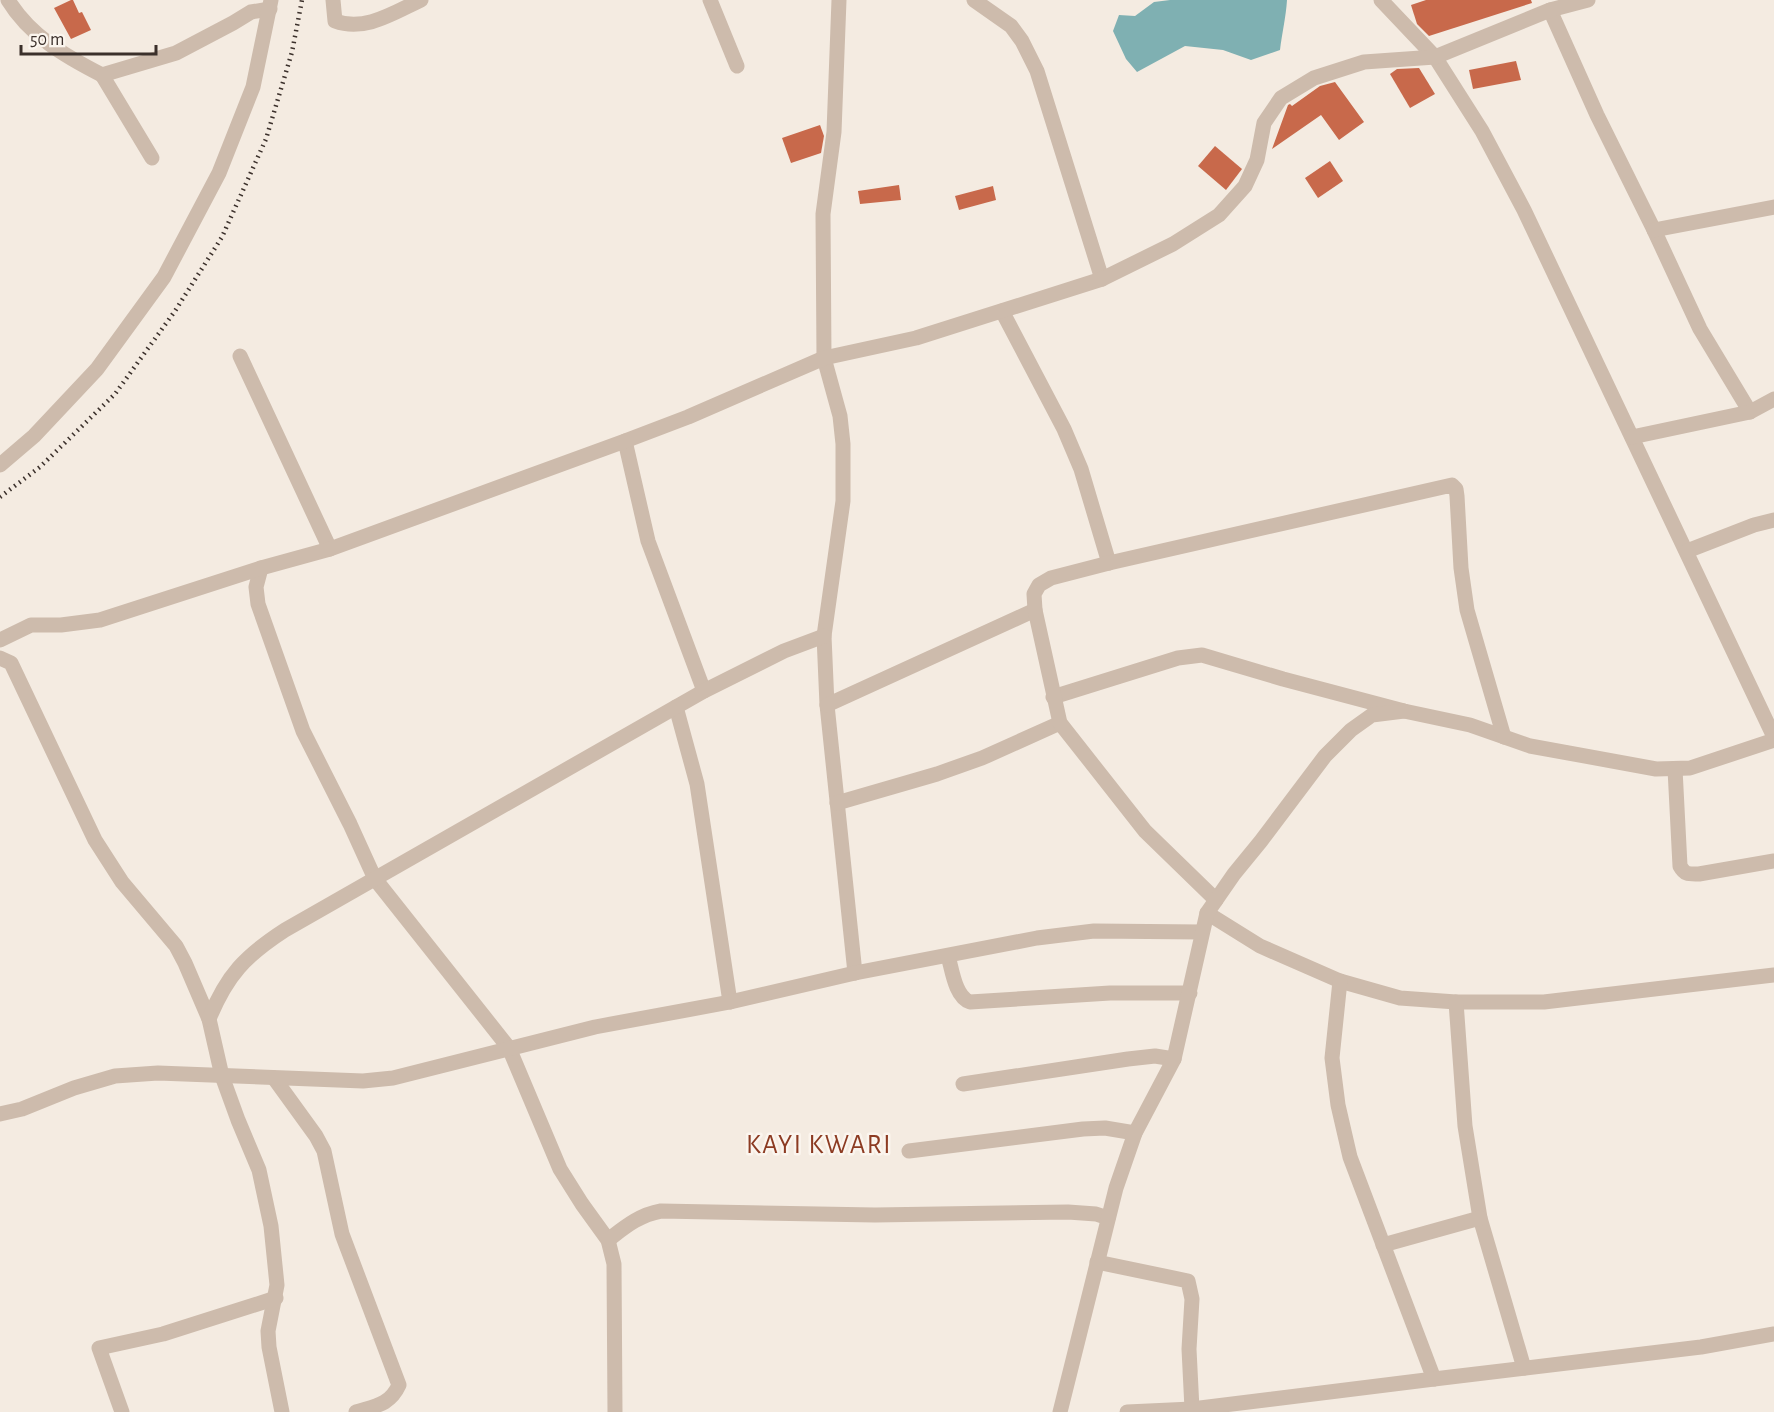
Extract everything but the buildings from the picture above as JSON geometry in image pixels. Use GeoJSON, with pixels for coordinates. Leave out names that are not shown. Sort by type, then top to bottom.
{"type":"FeatureCollection","features":[{"type":"Feature","properties":{"kind":"street"},"geometry":{"type":"LineString","coordinates":[[8,0],[18,16],[41,39],[102,75],[152,158]]}},
{"type":"Feature","properties":{"kind":"street"},"geometry":{"type":"LineString","coordinates":[[333,0],[334,21],[347,25],[378,21],[421,0]]}},
{"type":"Feature","properties":{"kind":"street"},"geometry":{"type":"LineString","coordinates":[[710,0],[737,66]]}},
{"type":"Feature","properties":{"kind":"street"},"geometry":{"type":"LineString","coordinates":[[839,0],[834,132],[823,214],[824,358],[840,416],[843,444],[843,501],[824,636],[827,705],[855,973]]}},
{"type":"Feature","properties":{"kind":"street"},"geometry":{"type":"LineString","coordinates":[[974,0],[1011,26],[1023,41],[1037,71],[1102,279]]}},
{"type":"Feature","properties":{"kind":"street"},"geometry":{"type":"LineString","coordinates":[[0,640],[31,625],[61,625],[100,620],[261,568],[330,549],[688,417],[824,358],[916,338],[1102,279],[1173,244],[1219,215],[1245,186],[1257,160],[1264,123],[1281,98],[1314,78],[1364,62],[1435,57],[1550,10],[1588,0]]}},
{"type":"Feature","properties":{"kind":"street"},"geometry":{"type":"LineString","coordinates":[[1053,697],[1178,658],[1202,655],[1404,711],[1470,725],[1539,748],[1656,769],[1690,768],[1774,739],[1688,551],[1524,210],[1482,131],[1435,57],[1388,2]]}},
{"type":"Feature","properties":{"kind":"street"},"geometry":{"type":"LineString","coordinates":[[102,75],[176,53],[251,12],[271,4]]}},
{"type":"Feature","properties":{"kind":"street"},"geometry":{"type":"LineString","coordinates":[[0,465],[34,436],[97,369],[164,277],[219,173],[253,87],[271,4]]}},
{"type":"Feature","properties":{"kind":"street"},"geometry":{"type":"LineString","coordinates":[[1550,10],[1597,115],[1700,329],[1750,412]]}},
{"type":"Feature","properties":{"kind":"street"},"geometry":{"type":"LineString","coordinates":[[1654,230],[1774,207]]}},
{"type":"Feature","properties":{"kind":"street"},"geometry":{"type":"LineString","coordinates":[[1002,311],[1064,429],[1080,469],[1109,563]]}},
{"type":"Feature","properties":{"kind":"street"},"geometry":{"type":"LineString","coordinates":[[240,356],[330,549]]}},
{"type":"Feature","properties":{"kind":"street"},"geometry":{"type":"LineString","coordinates":[[1632,437],[1750,412],[1774,399]]}},
{"type":"Feature","properties":{"kind":"street"},"geometry":{"type":"LineString","coordinates":[[625,441],[648,541],[704,691]]}},
{"type":"Feature","properties":{"kind":"street"},"geometry":{"type":"LineString","coordinates":[[1504,737],[1467,610],[1461,568],[1457,496],[1456,489],[1452,485],[1051,578],[1039,585],[1034,594],[1035,610],[1060,723],[1145,831],[1212,907],[1260,946],[1340,981],[1400,998],[1456,1002],[1544,1002],[1774,975]]}},
{"type":"Feature","properties":{"kind":"street"},"geometry":{"type":"LineString","coordinates":[[1688,551],[1754,525],[1774,520]]}},
{"type":"Feature","properties":{"kind":"street"},"geometry":{"type":"LineString","coordinates":[[261,568],[256,587],[258,604],[297,715],[375,879],[509,1048],[560,1169],[608,1240],[614,1264],[615,1412]]}},
{"type":"Feature","properties":{"kind":"street"},"geometry":{"type":"LineString","coordinates":[[827,705],[1035,610]]}},
{"type":"Feature","properties":{"kind":"street"},"geometry":{"type":"LineString","coordinates":[[208,1019],[219,994],[234,971],[257,948],[704,691],[784,651],[824,636]]}},
{"type":"Feature","properties":{"kind":"street"},"geometry":{"type":"LineString","coordinates":[[0,658],[11,663],[16,672],[95,840],[122,882],[176,946],[208,1019],[222,1076],[259,1170],[271,1226],[277,1285],[268,1331],[282,1412]]}},
{"type":"Feature","properties":{"kind":"street"},"geometry":{"type":"LineString","coordinates":[[676,707],[697,784],[730,1002]]}},
{"type":"Feature","properties":{"kind":"street"},"geometry":{"type":"LineString","coordinates":[[1060,1412],[1116,1188],[1135,1133],[1174,1059],[1202,932],[1212,907],[1325,756],[1351,730],[1372,715],[1404,711]]}},
{"type":"Feature","properties":{"kind":"street"},"geometry":{"type":"LineString","coordinates":[[837,803],[971,762],[1060,723]]}},
{"type":"Feature","properties":{"kind":"street"},"geometry":{"type":"LineString","coordinates":[[1675,769],[1680,866],[1683,872],[1699,874],[1774,861]]}},
{"type":"Feature","properties":{"kind":"street"},"geometry":{"type":"LineString","coordinates":[[0,1114],[22,1109],[74,1088],[115,1076],[158,1073],[363,1081],[393,1078],[595,1027],[730,1002],[855,973],[1037,938],[1094,931],[1202,932]]}},
{"type":"Feature","properties":{"kind":"street"},"geometry":{"type":"LineString","coordinates":[[948,956],[960,994],[970,1002],[1110,993],[1190,993]]}},
{"type":"Feature","properties":{"kind":"street"},"geometry":{"type":"LineString","coordinates":[[1340,981],[1332,1058],[1338,1105],[1350,1157],[1434,1379]]}},
{"type":"Feature","properties":{"kind":"street"},"geometry":{"type":"LineString","coordinates":[[1456,1002],[1465,1126],[1480,1218],[1524,1368]]}},
{"type":"Feature","properties":{"kind":"street"},"geometry":{"type":"LineString","coordinates":[[963,1084],[1128,1059],[1155,1056],[1174,1059]]}},
{"type":"Feature","properties":{"kind":"street"},"geometry":{"type":"LineString","coordinates":[[274,1078],[316,1136],[324,1151],[342,1234],[399,1385],[394,1396],[382,1404],[356,1412]]}},
{"type":"Feature","properties":{"kind":"street"},"geometry":{"type":"LineString","coordinates":[[909,1151],[1083,1129],[1105,1128],[1135,1133]]}},
{"type":"Feature","properties":{"kind":"street"},"geometry":{"type":"LineString","coordinates":[[608,1240],[635,1219],[660,1211],[875,1215],[1068,1212],[1096,1214],[1108,1218]]}},
{"type":"Feature","properties":{"kind":"street"},"geometry":{"type":"LineString","coordinates":[[1383,1245],[1480,1218]]}},
{"type":"Feature","properties":{"kind":"street"},"geometry":{"type":"LineString","coordinates":[[1097,1262],[1188,1281],[1192,1299],[1189,1349],[1192,1409]]}},
{"type":"Feature","properties":{"kind":"street"},"geometry":{"type":"LineString","coordinates":[[122,1412],[99,1348],[162,1334],[276,1298]]}},
{"type":"Feature","properties":{"kind":"street"},"geometry":{"type":"LineString","coordinates":[[1127,1412],[1192,1409],[1701,1347],[1774,1334]]}},
{"type":"Feature","properties":{"kind":"water"},"geometry":{"type":"Polygon","coordinates":[[[1287,0],[1280,50],[1251,60],[1223,50],[1185,46],[1137,72],[1126,59],[1113,31],[1119,15],[1135,16],[1154,2],[1287,0]]]}},
{"type":"Feature","properties":{"kind":"railway"},"geometry":{"type":"LineString","coordinates":[[0,497],[40,467],[115,394],[175,311],[222,237],[266,139],[292,52],[302,0]]}},
{"type":"Feature","properties":{"kind":"district","name":"KAYI KWARI"},"geometry":{"type":"Point","coordinates":[819,1144]}}]}
